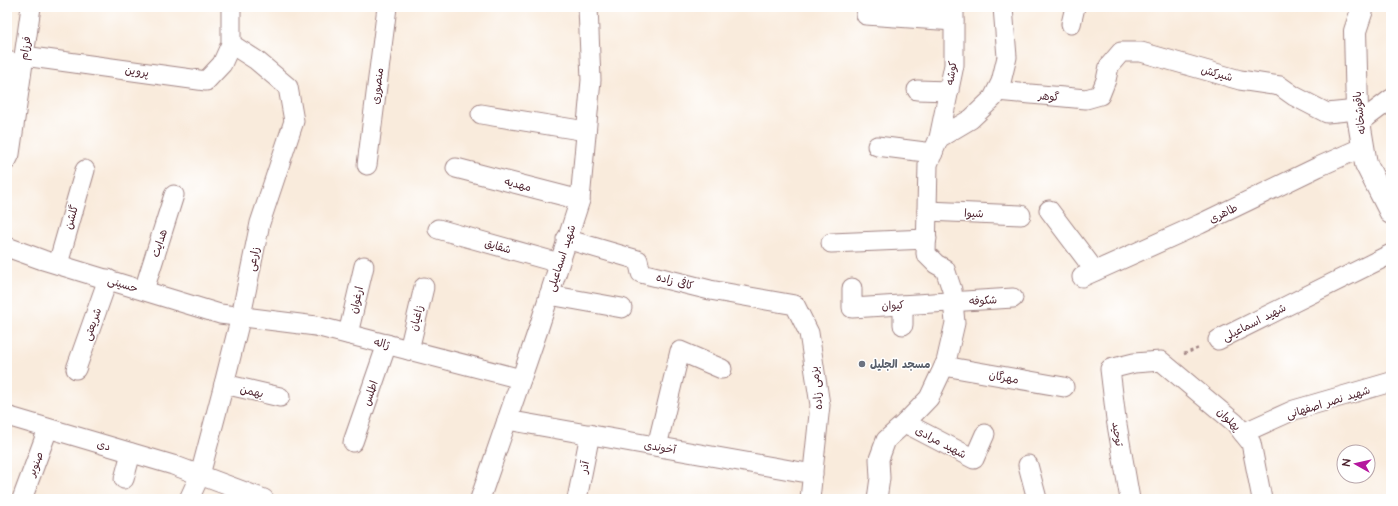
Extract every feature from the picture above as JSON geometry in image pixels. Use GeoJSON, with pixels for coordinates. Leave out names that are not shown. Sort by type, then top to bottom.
{"type":"FeatureCollection","features":[{"type":"Feature","properties":{"kind":"street","name":"فرزام"},"geometry":{"type":"LineString","coordinates":[[7,160],[10,154],[18,61],[31,7]]}},
{"type":"Feature","properties":{"kind":"street"},"geometry":{"type":"LineString","coordinates":[[231,7],[231,44]]}},
{"type":"Feature","properties":{"kind":"street","name":"منصوری"},"geometry":{"type":"LineString","coordinates":[[367,165],[387,7]]}},
{"type":"Feature","properties":{"kind":"street","name":"شهید اسماعیلی"},"geometry":{"type":"LineString","coordinates":[[480,499],[580,200],[591,80],[588,7]]}},
{"type":"Feature","properties":{"kind":"street"},"geometry":{"type":"LineString","coordinates":[[877,146],[936,146],[971,119],[993,98],[1001,82],[1007,57],[1003,7]]}},
{"type":"Feature","properties":{"kind":"street","name":"باقوشخانه"},"geometry":{"type":"LineString","coordinates":[[1363,7],[1355,31],[1358,117],[1366,164],[1391,213]]}},
{"type":"Feature","properties":{"kind":"street"},"geometry":{"type":"LineString","coordinates":[[866,15],[954,14]]}},
{"type":"Feature","properties":{"kind":"street","name":"کوشه"},"geometry":{"type":"LineString","coordinates":[[953,302],[952,290],[945,269],[936,264],[926,254],[928,164],[936,146],[954,65],[954,14]]}},
{"type":"Feature","properties":{"kind":"street","name":"پروین"},"geometry":{"type":"LineString","coordinates":[[18,61],[206,81],[222,64],[231,44]]}},
{"type":"Feature","properties":{"kind":"street","name":"زارعی"},"geometry":{"type":"LineString","coordinates":[[189,499],[200,475],[224,384],[241,316],[260,223],[294,121],[288,87],[256,60],[231,44]]}},
{"type":"Feature","properties":{"kind":"street","name":"شیرکش"},"geometry":{"type":"LineString","coordinates":[[1100,95],[1106,80],[1109,66],[1121,52],[1141,52],[1240,80],[1280,86],[1294,96],[1327,113],[1358,117]]}},
{"type":"Feature","properties":{"kind":"street"},"geometry":{"type":"LineString","coordinates":[[917,90],[949,91]]}},
{"type":"Feature","properties":{"kind":"street","name":"گوهر"},"geometry":{"type":"LineString","coordinates":[[997,91],[1086,99],[1100,95]]}},
{"type":"Feature","properties":{"kind":"street"},"geometry":{"type":"LineString","coordinates":[[1358,117],[1391,99]]}},
{"type":"Feature","properties":{"kind":"street"},"geometry":{"type":"LineString","coordinates":[[481,114],[586,131]]}},
{"type":"Feature","properties":{"kind":"street","name":"طاهری"},"geometry":{"type":"LineString","coordinates":[[1049,210],[1089,274],[1200,224],[1363,147]]}},
{"type":"Feature","properties":{"kind":"street","name":"مهدیه"},"geometry":{"type":"LineString","coordinates":[[456,168],[580,200]]}},
{"type":"Feature","properties":{"kind":"street","name":"گلشن"},"geometry":{"type":"LineString","coordinates":[[58,264],[84,170]]}},
{"type":"Feature","properties":{"kind":"street","name":"هدایت"},"geometry":{"type":"LineString","coordinates":[[144,290],[174,195]]}},
{"type":"Feature","properties":{"kind":"street","name":"شیوا"},"geometry":{"type":"LineString","coordinates":[[927,211],[1021,215]]}},
{"type":"Feature","properties":{"kind":"street","name":"شقایق"},"geometry":{"type":"LineString","coordinates":[[438,229],[559,263]]}},
{"type":"Feature","properties":{"kind":"street","name":"کافی زاده"},"geometry":{"type":"LineString","coordinates":[[566,239],[638,260],[641,273],[710,290],[795,305]]}},
{"type":"Feature","properties":{"kind":"street"},"geometry":{"type":"LineString","coordinates":[[831,243],[927,239]]}},
{"type":"Feature","properties":{"kind":"street","name":"حسینی"},"geometry":{"type":"LineString","coordinates":[[7,247],[220,314],[241,316]]}},
{"type":"Feature","properties":{"kind":"street","name":"شهید اسماعیلی"},"geometry":{"type":"LineString","coordinates":[[1218,340],[1391,254]]}},
{"type":"Feature","properties":{"kind":"street","name":"ارغوان"},"geometry":{"type":"LineString","coordinates":[[348,334],[364,266]]}},
{"type":"Feature","properties":{"kind":"street","name":"شریعتی"},"geometry":{"type":"LineString","coordinates":[[76,369],[108,280]]}},
{"type":"Feature","properties":{"kind":"street","name":"زاغیان"},"geometry":{"type":"LineString","coordinates":[[409,350],[424,287]]}},
{"type":"Feature","properties":{"kind":"street","name":"کیوان"},"geometry":{"type":"LineString","coordinates":[[852,288],[852,308],[953,302]]}},
{"type":"Feature","properties":{"kind":"street"},"geometry":{"type":"LineString","coordinates":[[549,295],[622,308]]}},
{"type":"Feature","properties":{"kind":"street","name":"شکوفه"},"geometry":{"type":"LineString","coordinates":[[953,302],[1013,298]]}},
{"type":"Feature","properties":{"kind":"street"},"geometry":{"type":"LineString","coordinates":[[877,499],[880,478],[879,459],[886,440],[929,398],[946,362],[955,323],[953,302]]}},
{"type":"Feature","properties":{"kind":"street","name":"بزمی زاده"},"geometry":{"type":"LineString","coordinates":[[795,305],[809,332],[820,405],[810,499]]}},
{"type":"Feature","properties":{"kind":"street"},"geometry":{"type":"LineString","coordinates":[[902,305],[903,325]]}},
{"type":"Feature","properties":{"kind":"street","name":"ژاله"},"geometry":{"type":"LineString","coordinates":[[241,316],[316,326],[521,378]]}},
{"type":"Feature","properties":{"kind":"street","name":"اطلس"},"geometry":{"type":"LineString","coordinates":[[353,442],[387,344]]}},
{"type":"Feature","properties":{"kind":"street"},"geometry":{"type":"LineString","coordinates":[[656,446],[680,351],[722,369]]}},
{"type":"Feature","properties":{"kind":"street","name":"توحید"},"geometry":{"type":"LineString","coordinates":[[1130,499],[1116,419],[1110,369],[1134,363],[1161,361]]}},
{"type":"Feature","properties":{"kind":"street","name":"پهلوان"},"geometry":{"type":"LineString","coordinates":[[1161,361],[1235,423],[1251,443],[1262,499]]}},
{"type":"Feature","properties":{"kind":"street","name":"مهرگان"},"geometry":{"type":"LineString","coordinates":[[944,366],[1064,387]]}},
{"type":"Feature","properties":{"kind":"street","name":"شهید نصر اصفهانی"},"geometry":{"type":"LineString","coordinates":[[1243,433],[1294,410],[1391,382]]}},
{"type":"Feature","properties":{"kind":"street","name":"بهمن"},"geometry":{"type":"LineString","coordinates":[[224,384],[280,397]]}},
{"type":"Feature","properties":{"kind":"street","name":"دی"},"geometry":{"type":"LineString","coordinates":[[7,416],[173,465],[264,499]]}},
{"type":"Feature","properties":{"kind":"street","name":"آخوندی"},"geometry":{"type":"LineString","coordinates":[[507,420],[813,474]]}},
{"type":"Feature","properties":{"kind":"street","name":"شهید مرادی"},"geometry":{"type":"LineString","coordinates":[[905,423],[974,459],[985,434]]}},
{"type":"Feature","properties":{"kind":"street","name":"صنوبر"},"geometry":{"type":"LineString","coordinates":[[22,499],[48,429]]}},
{"type":"Feature","properties":{"kind":"street","name":"آذر"},"geometry":{"type":"LineString","coordinates":[[578,499],[590,434]]}},
{"type":"Feature","properties":{"kind":"street"},"geometry":{"type":"LineString","coordinates":[[124,479],[131,453]]}},
{"type":"Feature","properties":{"kind":"street"},"geometry":{"type":"LineString","coordinates":[[1028,465],[1037,499]]}},
{"type":"Feature","properties":{"kind":"path","name":"شهید اسماعیلی"},"geometry":{"type":"LineString","coordinates":[[1161,361],[1218,340]]}},
{"type":"Feature","properties":{"kind":"place","name":"مسجد الجلیل"},"geometry":{"type":"Point","coordinates":[862,364]}}]}
